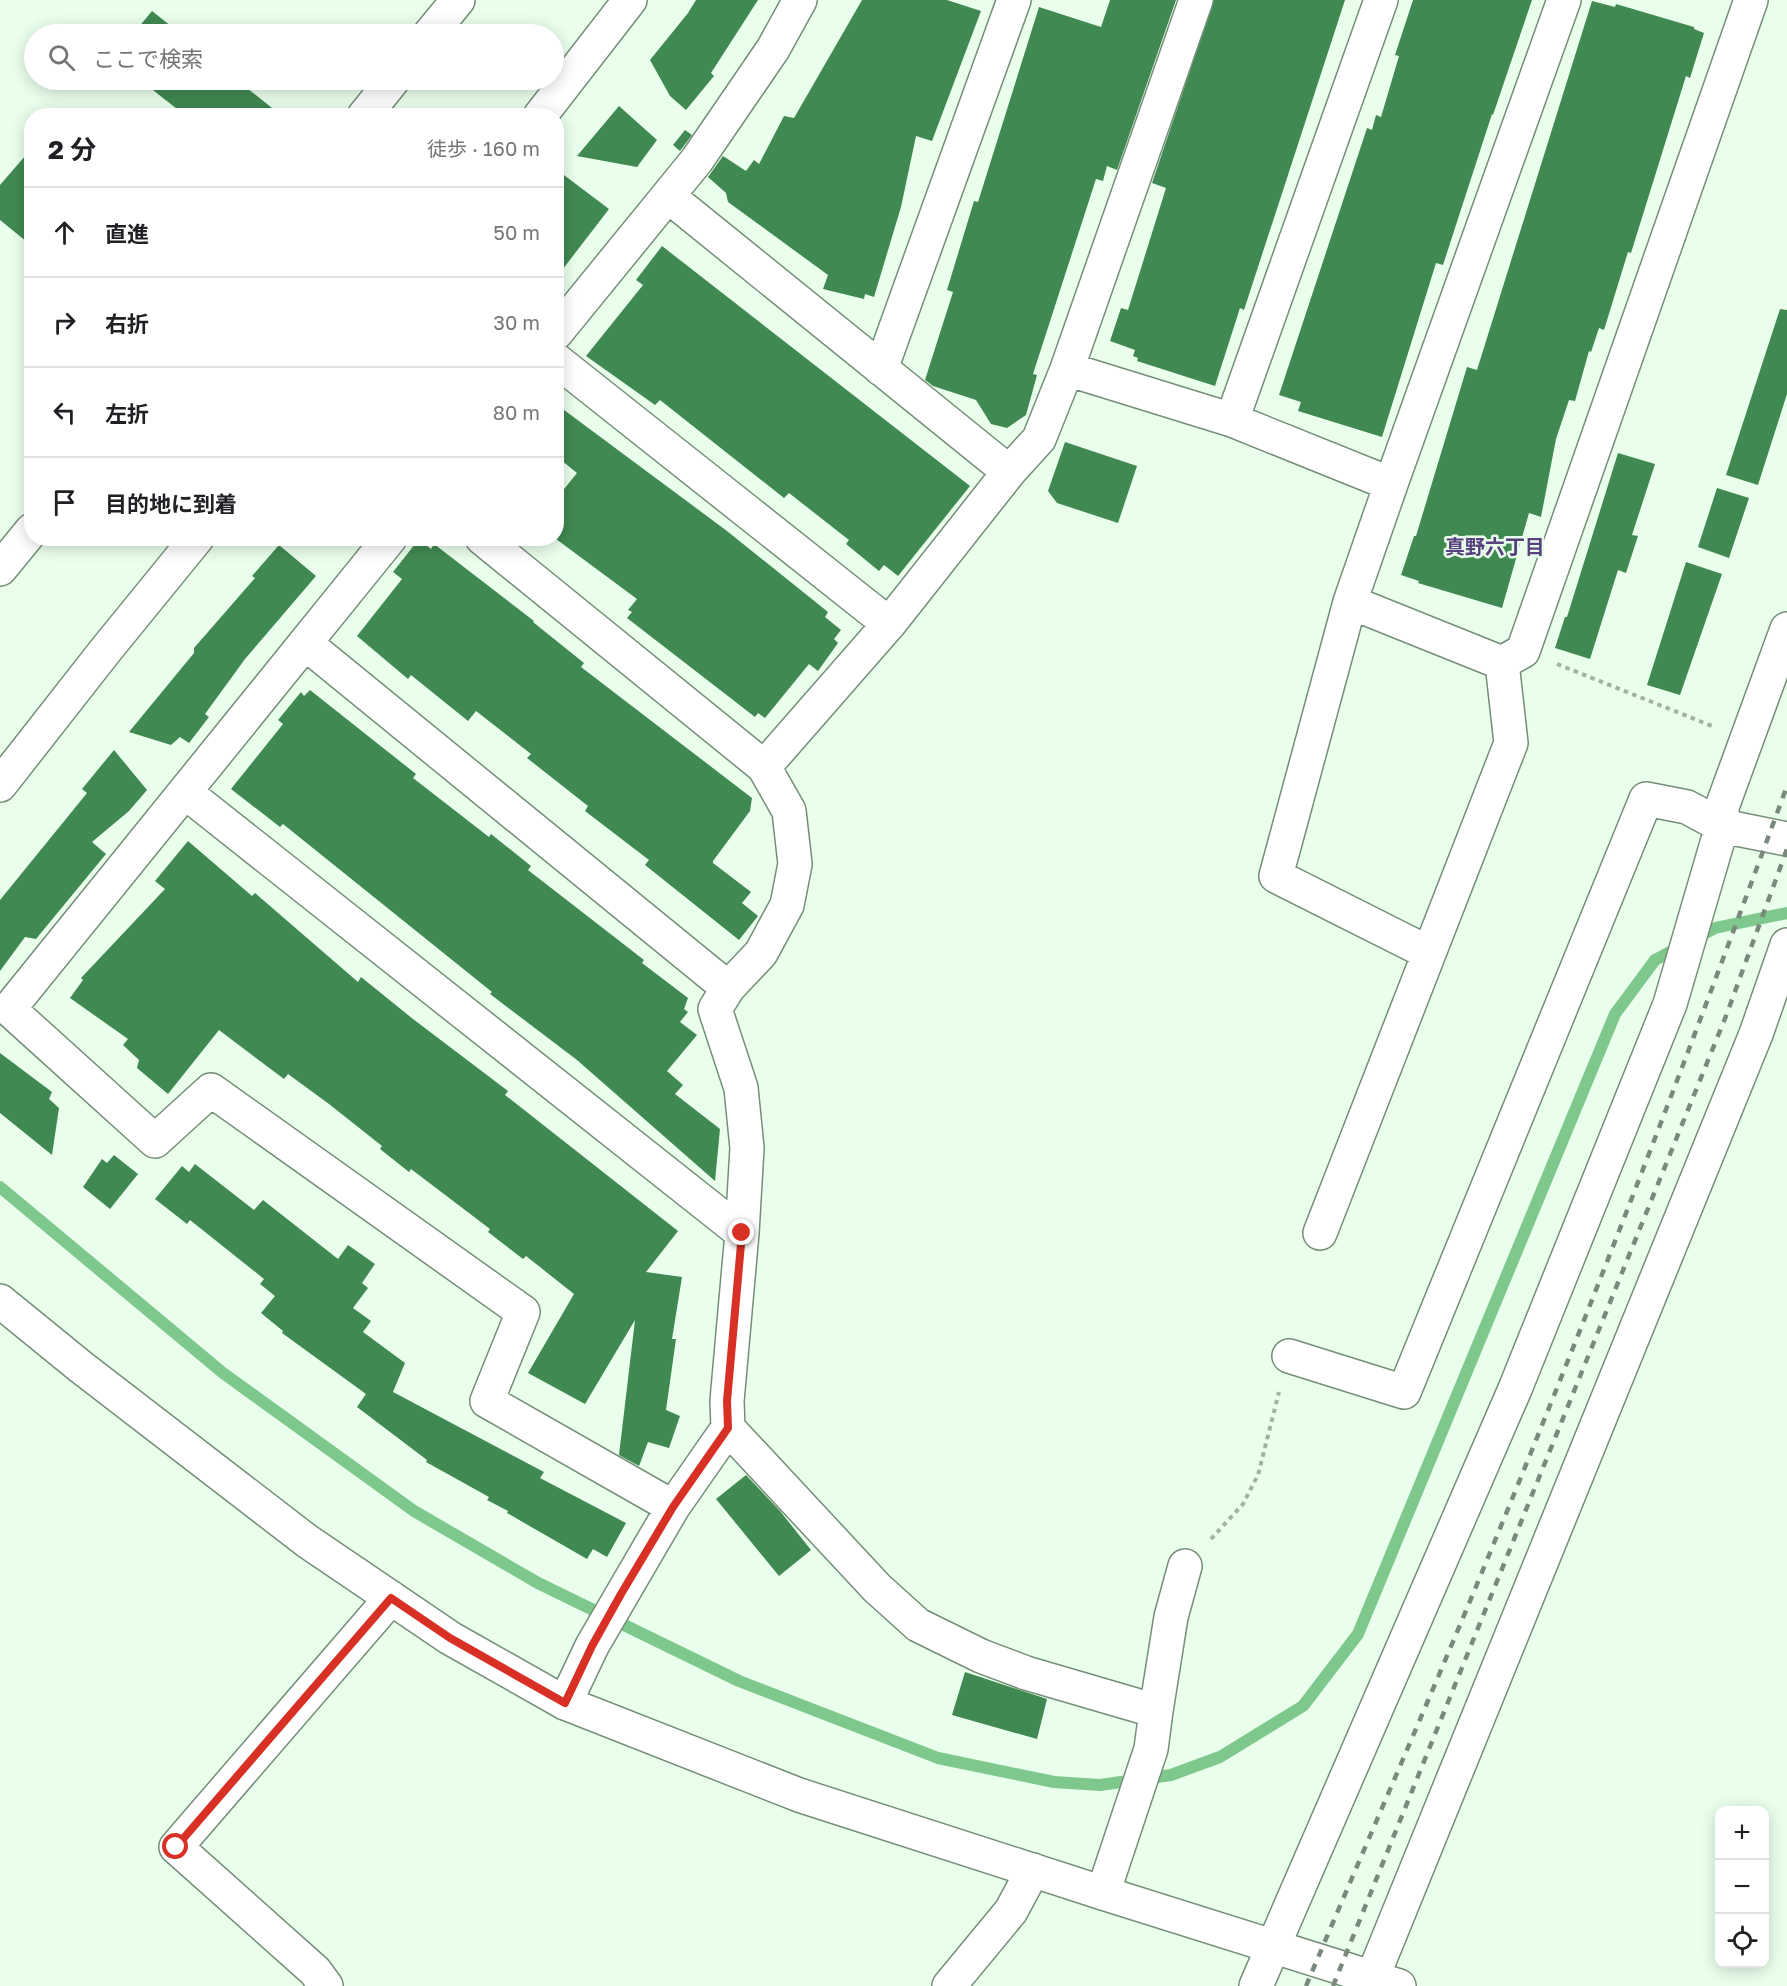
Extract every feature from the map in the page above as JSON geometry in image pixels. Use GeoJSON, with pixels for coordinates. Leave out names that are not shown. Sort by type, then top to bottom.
{"type":"FeatureCollection","features":[{"type":"Feature","properties":{"kind":"street"},"geometry":{"type":"LineString","coordinates":[[438,24],[458,0]]}},
{"type":"Feature","properties":{"kind":"street"},"geometry":{"type":"LineString","coordinates":[[564,85],[630,0]]}},
{"type":"Feature","properties":{"kind":"street"},"geometry":{"type":"LineString","coordinates":[[564,323],[697,160],[773,49],[800,0]]}},
{"type":"Feature","properties":{"kind":"street"},"geometry":{"type":"LineString","coordinates":[[881,369],[1014,0]]}},
{"type":"Feature","properties":{"kind":"street"},"geometry":{"type":"LineString","coordinates":[[764,767],[889,624],[1009,472],[1039,439],[1067,369],[1196,0]]}},
{"type":"Feature","properties":{"kind":"street"},"geometry":{"type":"LineString","coordinates":[[1232,420],[1381,0]]}},
{"type":"Feature","properties":{"kind":"street"},"geometry":{"type":"LineString","coordinates":[[1429,952],[1276,876],[1350,602],[1564,0]]}},
{"type":"Feature","properties":{"kind":"street"},"geometry":{"type":"LineString","coordinates":[[1320,1233],[1510,743],[1512,657],[1751,0]]}},
{"type":"Feature","properties":{"kind":"street"},"geometry":{"type":"LineString","coordinates":[[370,108],[385,90]]}},
{"type":"Feature","properties":{"kind":"street"},"geometry":{"type":"LineString","coordinates":[[546,108],[560,90]]}},
{"type":"Feature","properties":{"kind":"street"},"geometry":{"type":"LineString","coordinates":[[668,196],[1009,472]]}},
{"type":"Feature","properties":{"kind":"street"},"geometry":{"type":"LineString","coordinates":[[564,366],[889,624]]}},
{"type":"Feature","properties":{"kind":"street"},"geometry":{"type":"LineString","coordinates":[[1067,369],[1232,420],[1391,484]]}},
{"type":"Feature","properties":{"kind":"street"},"geometry":{"type":"LineString","coordinates":[[0,569],[24,540]]}},
{"type":"Feature","properties":{"kind":"street"},"geometry":{"type":"LineString","coordinates":[[0,785],[190,546]]}},
{"type":"Feature","properties":{"kind":"street"},"geometry":{"type":"LineString","coordinates":[[384,546],[9,1010],[155,1142],[211,1090],[523,1312],[487,1401],[673,1507]]}},
{"type":"Feature","properties":{"kind":"street"},"geometry":{"type":"LineString","coordinates":[[492,546],[764,767],[789,811],[795,864],[787,905],[782,915],[761,953],[728,988],[715,1009],[741,1088],[747,1148],[727,1401],[728,1428],[673,1507],[621,1594],[592,1646],[565,1703]]}},
{"type":"Feature","properties":{"kind":"street"},"geometry":{"type":"LineString","coordinates":[[1350,602],[1512,657]]}},
{"type":"Feature","properties":{"kind":"street"},"geometry":{"type":"LineString","coordinates":[[1256,1986],[1515,1389],[1670,1004],[1722,826],[1722,807],[1787,630]]}},
{"type":"Feature","properties":{"kind":"street"},"geometry":{"type":"LineString","coordinates":[[305,643],[728,988]]}},
{"type":"Feature","properties":{"kind":"street"},"geometry":{"type":"LineString","coordinates":[[185,792],[742,1233]]}},
{"type":"Feature","properties":{"kind":"street"},"geometry":{"type":"LineString","coordinates":[[1289,1356],[1404,1392],[1646,799],[1687,807],[1722,826],[1787,839]]}},
{"type":"Feature","properties":{"kind":"street"},"geometry":{"type":"LineString","coordinates":[[0,1301],[81,1368],[307,1540],[450,1638],[565,1703],[799,1795],[1272,1946],[1380,1983],[1756,1034],[1786,949]]}},
{"type":"Feature","properties":{"kind":"street"},"geometry":{"type":"LineString","coordinates":[[728,1428],[876,1588],[918,1625],[981,1656],[1026,1673],[1156,1711]]}},
{"type":"Feature","properties":{"kind":"street"},"geometry":{"type":"LineString","coordinates":[[1102,1893],[1150,1749],[1171,1617],[1185,1566]]}},
{"type":"Feature","properties":{"kind":"street"},"geometry":{"type":"LineString","coordinates":[[326,1986],[315,1971],[176,1847],[391,1598]]}},
{"type":"Feature","properties":{"kind":"street"},"geometry":{"type":"LineString","coordinates":[[949,1986],[1011,1911],[1033,1870]]}},
{"type":"Feature","properties":{"kind":"path"},"geometry":{"type":"LineString","coordinates":[[1512,657],[1747,739]]}},
{"type":"Feature","properties":{"kind":"path"},"geometry":{"type":"LineString","coordinates":[[1185,1566],[1244,1504],[1258,1475],[1289,1356]]}},
{"type":"Feature","properties":{"kind":"building"},"geometry":{"type":"Polygon","coordinates":[[[696,0],[758,0],[711,73],[714,76],[686,110],[670,96],[650,60],[696,0]]]}},
{"type":"Feature","properties":{"kind":"building"},"geometry":{"type":"Polygon","coordinates":[[[862,0],[947,0],[981,11],[932,141],[916,136],[901,207],[874,297],[865,294],[864,299],[823,289],[828,275],[728,202],[726,193],[708,177],[723,156],[746,171],[754,160],[759,164],[784,116],[794,118],[862,0]]]}},
{"type":"Feature","properties":{"kind":"building"},"geometry":{"type":"Polygon","coordinates":[[[1110,0],[1176,0],[1117,170],[1107,166],[1103,181],[1096,179],[1033,374],[1037,375],[1026,415],[1007,428],[991,424],[976,400],[933,386],[925,380],[953,292],[947,290],[974,201],[978,202],[1039,7],[1101,27],[1110,0]]]}},
{"type":"Feature","properties":{"kind":"building"},"geometry":{"type":"Polygon","coordinates":[[[1214,0],[1345,0],[1244,310],[1240,308],[1215,386],[1137,361],[1138,358],[1133,356],[1135,350],[1110,341],[1121,308],[1128,310],[1166,188],[1152,183],[1214,0]]]}},
{"type":"Feature","properties":{"kind":"building"},"geometry":{"type":"Polygon","coordinates":[[[1413,0],[1532,0],[1443,265],[1436,263],[1382,437],[1298,411],[1301,402],[1279,395],[1367,128],[1372,130],[1376,115],[1381,117],[1399,56],[1395,55],[1413,0]]]}},
{"type":"Feature","properties":{"kind":"building"},"geometry":{"type":"Polygon","coordinates":[[[1592,1],[1615,7],[1616,4],[1694,27],[1704,33],[1690,78],[1686,76],[1631,253],[1628,252],[1604,330],[1599,328],[1591,352],[1589,351],[1575,401],[1569,400],[1556,439],[1541,517],[1529,513],[1502,608],[1418,583],[1419,581],[1401,575],[1414,536],[1416,536],[1467,367],[1477,370],[1592,1]]]}},
{"type":"Feature","properties":{"kind":"building"},"geometry":{"type":"Polygon","coordinates":[[[152,11],[168,24],[141,24],[152,11]]]}},
{"type":"Feature","properties":{"kind":"building"},"geometry":{"type":"Polygon","coordinates":[[[153,90],[250,90],[272,108],[176,108],[153,90]]]}},
{"type":"Feature","properties":{"kind":"building"},"geometry":{"type":"Polygon","coordinates":[[[619,106],[657,140],[637,167],[577,156],[619,106]]]}},
{"type":"Feature","properties":{"kind":"building"},"geometry":{"type":"Polygon","coordinates":[[[685,130],[692,135],[680,151],[673,145],[685,130]]]}},
{"type":"Feature","properties":{"kind":"building"},"geometry":{"type":"Polygon","coordinates":[[[24,157],[24,240],[0,220],[0,185],[24,157]]]}},
{"type":"Feature","properties":{"kind":"building"},"geometry":{"type":"Polygon","coordinates":[[[564,175],[609,209],[564,268],[564,175]]]}},
{"type":"Feature","properties":{"kind":"building"},"geometry":{"type":"Polygon","coordinates":[[[662,246],[970,486],[898,576],[884,565],[879,571],[846,544],[849,540],[789,493],[784,498],[660,400],[655,405],[586,356],[643,285],[636,280],[662,246]]]}},
{"type":"Feature","properties":{"kind":"building"},"geometry":{"type":"Polygon","coordinates":[[[1780,309],[1787,310],[1787,394],[1758,485],[1726,475],[1780,309]]]}},
{"type":"Feature","properties":{"kind":"building"},"geometry":{"type":"Polygon","coordinates":[[[564,410],[727,531],[828,612],[825,617],[841,630],[834,639],[838,643],[818,671],[809,664],[765,718],[758,713],[755,717],[627,618],[632,612],[628,610],[637,599],[564,545],[564,489],[577,473],[564,462],[564,410]]]}},
{"type":"Feature","properties":{"kind":"building"},"geometry":{"type":"Polygon","coordinates":[[[1065,442],[1137,466],[1118,523],[1057,503],[1048,491],[1065,442]]]}},
{"type":"Feature","properties":{"kind":"building"},"geometry":{"type":"Polygon","coordinates":[[[1618,453],[1655,464],[1632,535],[1638,536],[1626,573],[1618,570],[1590,659],[1555,648],[1565,617],[1567,617],[1618,453]]]}},
{"type":"Feature","properties":{"kind":"building"},"geometry":{"type":"Polygon","coordinates":[[[1717,488],[1749,498],[1729,558],[1698,547],[1717,488]]]}},
{"type":"Feature","properties":{"kind":"building"},"geometry":{"type":"Polygon","coordinates":[[[280,546],[316,576],[245,659],[205,714],[209,717],[189,743],[180,737],[171,745],[129,732],[194,653],[194,648],[255,578],[252,576],[280,546]]]}},
{"type":"Feature","properties":{"kind":"building"},"geometry":{"type":"Polygon","coordinates":[[[413,546],[427,546],[431,549],[437,546],[534,621],[584,663],[581,667],[752,798],[750,811],[713,861],[751,892],[742,903],[758,916],[739,940],[645,865],[649,860],[585,811],[588,806],[527,758],[531,754],[476,711],[468,721],[411,675],[408,679],[357,636],[402,579],[393,572],[413,546]]]}},
{"type":"Feature","properties":{"kind":"building"},"geometry":{"type":"Polygon","coordinates":[[[1686,562],[1722,574],[1680,695],[1647,685],[1686,562]]]}},
{"type":"Feature","properties":{"kind":"building"},"geometry":{"type":"Polygon","coordinates":[[[310,690],[416,774],[413,778],[489,837],[491,834],[531,866],[528,870],[644,960],[642,963],[688,998],[684,1009],[688,1012],[680,1022],[697,1035],[667,1071],[683,1085],[675,1094],[720,1129],[715,1181],[577,1060],[490,994],[492,992],[283,824],[280,827],[231,789],[283,724],[278,720],[301,692],[304,696],[310,690]]]}},
{"type":"Feature","properties":{"kind":"building"},"geometry":{"type":"Polygon","coordinates":[[[114,750],[147,790],[129,811],[92,842],[106,854],[36,939],[25,937],[0,971],[0,900],[87,793],[82,789],[114,750]]]}},
{"type":"Feature","properties":{"kind":"building"},"geometry":{"type":"Polygon","coordinates":[[[188,841],[252,896],[255,893],[358,982],[361,977],[508,1091],[505,1095],[678,1231],[646,1272],[682,1277],[672,1339],[676,1339],[666,1410],[680,1416],[669,1448],[648,1442],[639,1466],[619,1455],[635,1320],[585,1404],[528,1373],[574,1294],[526,1256],[523,1259],[488,1232],[490,1229],[411,1169],[409,1172],[380,1149],[382,1146],[329,1104],[288,1074],[284,1079],[219,1030],[168,1094],[137,1068],[139,1060],[123,1045],[128,1039],[70,998],[83,980],[81,978],[165,889],[155,881],[188,841]]]}},
{"type":"Feature","properties":{"kind":"building"},"geometry":{"type":"Polygon","coordinates":[[[0,1053],[52,1092],[49,1099],[59,1108],[52,1155],[0,1113],[0,1053]]]}},
{"type":"Feature","properties":{"kind":"building"},"geometry":{"type":"Polygon","coordinates":[[[114,1155],[138,1174],[110,1209],[83,1187],[102,1159],[107,1163],[114,1155]]]}},
{"type":"Feature","properties":{"kind":"building"},"geometry":{"type":"Polygon","coordinates":[[[195,1164],[254,1210],[263,1200],[338,1259],[348,1245],[375,1264],[362,1283],[368,1288],[353,1308],[371,1321],[363,1332],[405,1363],[393,1392],[544,1472],[540,1478],[626,1523],[607,1557],[593,1549],[587,1559],[507,1513],[508,1511],[487,1500],[489,1497],[426,1462],[427,1460],[357,1407],[366,1394],[282,1333],[283,1331],[261,1313],[275,1296],[260,1284],[264,1279],[190,1220],[187,1224],[155,1199],[182,1166],[189,1172],[195,1164]]]}},
{"type":"Feature","properties":{"kind":"building"},"geometry":{"type":"Polygon","coordinates":[[[746,1475],[780,1511],[811,1550],[779,1576],[716,1499],[746,1475]]]}},
{"type":"Feature","properties":{"kind":"building"},"geometry":{"type":"Polygon","coordinates":[[[965,1672],[1047,1699],[1037,1739],[952,1715],[965,1672]]]}},
{"type":"Feature","properties":{"kind":"waterway"},"geometry":{"type":"LineString","coordinates":[[0,1187],[223,1373],[414,1511],[538,1583],[739,1681],[938,1758],[1054,1782],[1100,1785],[1171,1775],[1220,1757],[1303,1706],[1358,1634],[1615,1014],[1655,960],[1715,928],[1787,913]]}},
{"type":"Feature","properties":{"kind":"railway"},"geometry":{"type":"LineString","coordinates":[[1306,1986],[1471,1599],[1570,1355],[1681,1071],[1787,786]]}},
{"type":"Feature","properties":{"kind":"railway"},"geometry":{"type":"LineString","coordinates":[[1333,1986],[1726,1016],[1787,849]]}},
{"type":"Feature","properties":{"kind":"district","name":"真野六丁目"},"geometry":{"type":"Point","coordinates":[1495,547]}},
{"type":"Feature","properties":{"kind":"route"},"geometry":{"type":"LineString","coordinates":[[176,1847],[391,1598],[450,1638],[565,1703],[592,1646],[621,1594],[673,1507],[728,1428],[727,1401],[742,1233]]}}]}
